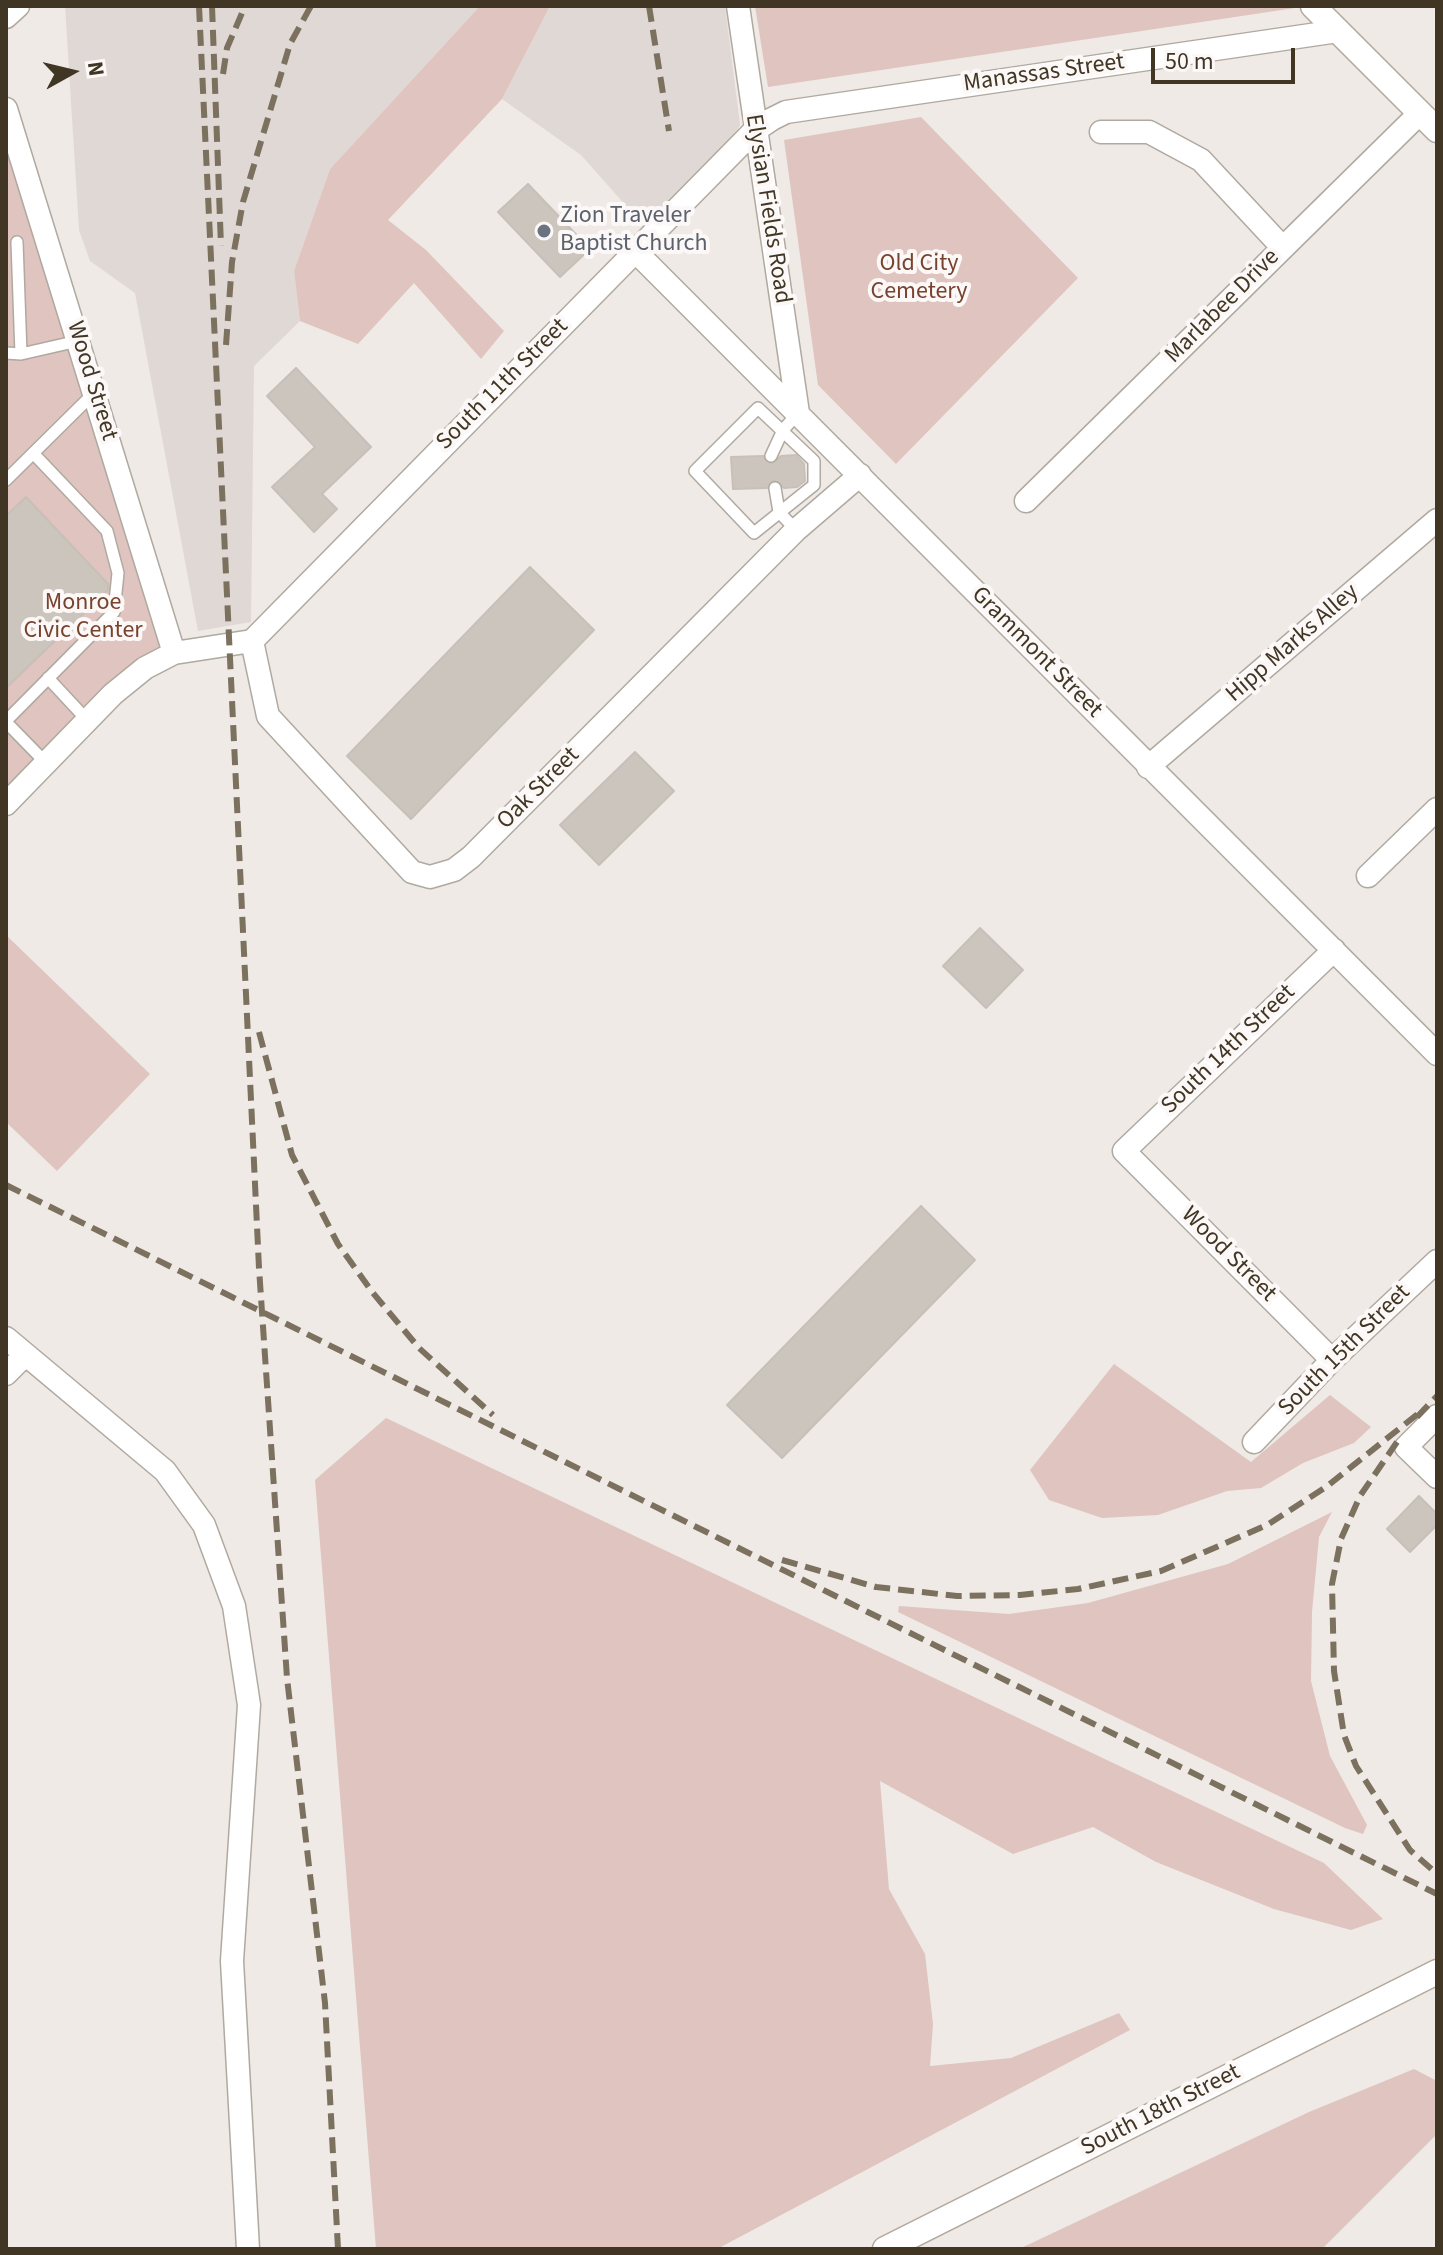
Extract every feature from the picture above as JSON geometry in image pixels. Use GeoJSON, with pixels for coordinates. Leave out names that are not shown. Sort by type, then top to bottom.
{"type":"FeatureCollection","features":[{"type":"Feature","properties":{"kind":"main road"},"geometry":{"type":"LineString","coordinates":[[1315,7],[1429,121]]}},
{"type":"Feature","properties":{"kind":"main road","name":"South 18th Street"},"geometry":{"type":"LineString","coordinates":[[885,2249],[1437,1972]]}},
{"type":"Feature","properties":{"kind":"street"},"geometry":{"type":"LineString","coordinates":[[6,17],[18,6]]}},
{"type":"Feature","properties":{"kind":"street","name":"Elysian Fields Road"},"geometry":{"type":"LineString","coordinates":[[738,6],[754,131],[798,413]]}},
{"type":"Feature","properties":{"kind":"street","name":"Manassas Street"},"geometry":{"type":"LineString","coordinates":[[754,131],[786,112],[1338,31]]}},
{"type":"Feature","properties":{"kind":"street","name":"Wood Street"},"geometry":{"type":"LineString","coordinates":[[6,109],[174,653]]}},
{"type":"Feature","properties":{"kind":"street","name":"Marlabee Drive"},"geometry":{"type":"LineString","coordinates":[[1026,501],[1283,248],[1429,121]]}},
{"type":"Feature","properties":{"kind":"street","name":"South 11th Street"},"geometry":{"type":"LineString","coordinates":[[252,641],[754,131]]}},
{"type":"Feature","properties":{"kind":"street"},"geometry":{"type":"LineString","coordinates":[[1101,132],[1149,132],[1201,160],[1283,248]]}},
{"type":"Feature","properties":{"kind":"street","name":"Grammont Street"},"geometry":{"type":"LineString","coordinates":[[635,251],[1437,1054]]}},
{"type":"Feature","properties":{"kind":"street","name":"Oak Street"},"geometry":{"type":"LineString","coordinates":[[252,641],[268,716],[412,872],[430,877],[454,870],[471,857],[796,530],[860,475]]}},
{"type":"Feature","properties":{"kind":"street","name":"Hipp Marks Alley"},"geometry":{"type":"LineString","coordinates":[[1148,767],[1437,520]]}},
{"type":"Feature","properties":{"kind":"street"},"geometry":{"type":"LineString","coordinates":[[6,803],[145,668],[174,653],[252,641]]}},
{"type":"Feature","properties":{"kind":"street"},"geometry":{"type":"LineString","coordinates":[[1368,876],[1437,809]]}},
{"type":"Feature","properties":{"kind":"street","name":"South 14th Street"},"geometry":{"type":"LineString","coordinates":[[1124,1151],[1334,950]]}},
{"type":"Feature","properties":{"kind":"street","name":"Wood Street"},"geometry":{"type":"LineString","coordinates":[[1124,1151],[1332,1360]]}},
{"type":"Feature","properties":{"kind":"street","name":"South 15th Street"},"geometry":{"type":"LineString","coordinates":[[1254,1442],[1332,1360],[1437,1261]]}},
{"type":"Feature","properties":{"kind":"street"},"geometry":{"type":"LineString","coordinates":[[6,1338],[165,1471],[204,1525],[234,1606],[249,1705],[232,1961],[248,2249]]}},
{"type":"Feature","properties":{"kind":"street"},"geometry":{"type":"LineString","coordinates":[[6,1374],[25,1355]]}},
{"type":"Feature","properties":{"kind":"street"},"geometry":{"type":"LineString","coordinates":[[1437,1416],[1406,1447],[1437,1477]]}},
{"type":"Feature","properties":{"kind":"lane"},"geometry":{"type":"LineString","coordinates":[[17,242],[21,354]]}},
{"type":"Feature","properties":{"kind":"lane"},"geometry":{"type":"LineString","coordinates":[[6,353],[21,354],[79,341]]}},
{"type":"Feature","properties":{"kind":"lane"},"geometry":{"type":"LineString","coordinates":[[6,480],[94,392]]}},
{"type":"Feature","properties":{"kind":"lane"},"geometry":{"type":"LineString","coordinates":[[758,408],[783,430],[814,461],[814,485],[754,533],[695,471],[758,408]]}},
{"type":"Feature","properties":{"kind":"lane"},"geometry":{"type":"LineString","coordinates":[[771,456],[783,430],[798,413]]}},
{"type":"Feature","properties":{"kind":"lane"},"geometry":{"type":"LineString","coordinates":[[33,453],[107,531],[118,573],[114,612],[6,721],[46,763]]}},
{"type":"Feature","properties":{"kind":"lane"},"geometry":{"type":"LineString","coordinates":[[775,488],[779,512],[796,530]]}},
{"type":"Feature","properties":{"kind":"lane"},"geometry":{"type":"LineString","coordinates":[[48,678],[88,721]]}},
{"type":"Feature","properties":{"kind":"shaded area"},"geometry":{"type":"Polygon","coordinates":[[[65,6],[480,6],[330,169],[294,271],[300,321],[254,366],[251,622],[198,631],[135,293],[90,261],[79,230],[65,6]]]}},
{"type":"Feature","properties":{"kind":"shaded area"},"geometry":{"type":"Polygon","coordinates":[[[550,6],[725,6],[740,125],[728,144],[644,226],[581,155],[502,99],[550,6]]]}},
{"type":"Feature","properties":{"kind":"green space"},"geometry":{"type":"Polygon","coordinates":[[[480,6],[550,6],[502,99],[388,220],[426,250],[504,331],[481,359],[414,283],[358,344],[300,321],[294,271],[330,169],[480,6]]]}},
{"type":"Feature","properties":{"kind":"green space"},"geometry":{"type":"Polygon","coordinates":[[[755,6],[1293,6],[1295,8],[768,87],[755,6]]]}},
{"type":"Feature","properties":{"kind":"green space","name":"Monroe Civic Center"},"geometry":{"type":"Polygon","coordinates":[[[6,109],[174,653],[6,804],[6,109]]]}},
{"type":"Feature","properties":{"kind":"green space","name":"Old City Cemetery"},"geometry":{"type":"Polygon","coordinates":[[[921,117],[1078,278],[896,464],[818,385],[784,140],[921,117]]]}},
{"type":"Feature","properties":{"kind":"green space"},"geometry":{"type":"Polygon","coordinates":[[[6,935],[150,1074],[57,1171],[6,1122],[6,935]]]}},
{"type":"Feature","properties":{"kind":"green space"},"geometry":{"type":"Polygon","coordinates":[[[1114,1364],[1251,1462],[1330,1395],[1371,1427],[1354,1443],[1303,1463],[1261,1488],[1227,1491],[1158,1515],[1102,1518],[1049,1500],[1030,1470],[1114,1364]]]}},
{"type":"Feature","properties":{"kind":"green space"},"geometry":{"type":"Polygon","coordinates":[[[386,1418],[1324,1863],[1383,1919],[1351,1930],[1274,1909],[1156,1862],[1093,1827],[1013,1854],[880,1781],[889,1889],[925,1954],[933,2024],[930,2066],[1011,2058],[1119,2013],[1130,2030],[717,2249],[376,2249],[315,1480],[386,1418]]]}},
{"type":"Feature","properties":{"kind":"green space"},"geometry":{"type":"Polygon","coordinates":[[[1332,1512],[1319,1537],[1312,1612],[1311,1681],[1330,1756],[1367,1825],[1363,1834],[898,1612],[899,1606],[1009,1614],[1088,1603],[1228,1564],[1332,1512]]]}},
{"type":"Feature","properties":{"kind":"green space"},"geometry":{"type":"Polygon","coordinates":[[[1414,2069],[1437,2081],[1437,2134],[1322,2249],[1019,2249],[1309,2112],[1414,2069]]]}},
{"type":"Feature","properties":{"kind":"building","name":"Zion Traveler Baptist Church"},"geometry":{"type":"Polygon","coordinates":[[[528,184],[590,249],[560,277],[498,212],[528,184]]]}},
{"type":"Feature","properties":{"kind":"building"},"geometry":{"type":"Polygon","coordinates":[[[296,368],[371,447],[322,494],[337,509],[314,532],[272,487],[315,447],[267,396],[296,368]]]}},
{"type":"Feature","properties":{"kind":"building"},"geometry":{"type":"Polygon","coordinates":[[[796,455],[804,464],[805,481],[797,487],[784,488],[774,480],[767,488],[733,489],[731,457],[763,456],[771,464],[781,456],[796,455]]]}},
{"type":"Feature","properties":{"kind":"building"},"geometry":{"type":"Polygon","coordinates":[[[26,497],[108,584],[108,590],[6,688],[6,516],[26,497]]]}},
{"type":"Feature","properties":{"kind":"building"},"geometry":{"type":"Polygon","coordinates":[[[530,567],[594,630],[411,819],[347,756],[530,567]]]}},
{"type":"Feature","properties":{"kind":"building"},"geometry":{"type":"Polygon","coordinates":[[[635,752],[674,791],[599,865],[560,825],[635,752]]]}},
{"type":"Feature","properties":{"kind":"building"},"geometry":{"type":"Polygon","coordinates":[[[980,928],[1023,970],[986,1008],[943,966],[980,928]]]}},
{"type":"Feature","properties":{"kind":"building"},"geometry":{"type":"Polygon","coordinates":[[[921,1206],[975,1260],[782,1458],[727,1405],[921,1206]]]}},
{"type":"Feature","properties":{"kind":"building"},"geometry":{"type":"Polygon","coordinates":[[[1419,1496],[1437,1514],[1437,1525],[1410,1552],[1387,1529],[1419,1496]]]}},
{"type":"Feature","properties":{"kind":"railway"},"geometry":{"type":"LineString","coordinates":[[199,6],[259,1268],[287,1678],[325,2003],[338,2249]]}},
{"type":"Feature","properties":{"kind":"railway"},"geometry":{"type":"LineString","coordinates":[[212,6],[221,246]]}},
{"type":"Feature","properties":{"kind":"railway"},"geometry":{"type":"LineString","coordinates":[[223,74],[227,48],[245,6]]}},
{"type":"Feature","properties":{"kind":"railway"},"geometry":{"type":"LineString","coordinates":[[226,345],[232,262],[243,202],[290,44],[311,6]]}},
{"type":"Feature","properties":{"kind":"railway"},"geometry":{"type":"LineString","coordinates":[[649,6],[669,131]]}},
{"type":"Feature","properties":{"kind":"railway"},"geometry":{"type":"LineString","coordinates":[[259,1032],[292,1155],[338,1244],[373,1293],[419,1348],[493,1415]]}},
{"type":"Feature","properties":{"kind":"railway"},"geometry":{"type":"LineString","coordinates":[[6,1185],[1437,1894]]}},
{"type":"Feature","properties":{"kind":"railway"},"geometry":{"type":"LineString","coordinates":[[1417,1417],[1437,1396]]}},
{"type":"Feature","properties":{"kind":"railway"},"geometry":{"type":"LineString","coordinates":[[782,1560],[876,1587],[957,1596],[1020,1595],[1078,1589],[1161,1571],[1267,1525],[1326,1487],[1424,1409]]}},
{"type":"Feature","properties":{"kind":"railway"},"geometry":{"type":"LineString","coordinates":[[1397,1442],[1360,1496],[1341,1539],[1332,1584],[1334,1671],[1344,1735],[1356,1766],[1410,1850],[1437,1874]]}},
{"type":"Feature","properties":{"kind":"place","name":"Zion Traveler Baptist Church"},"geometry":{"type":"Point","coordinates":[544,231]}}]}
